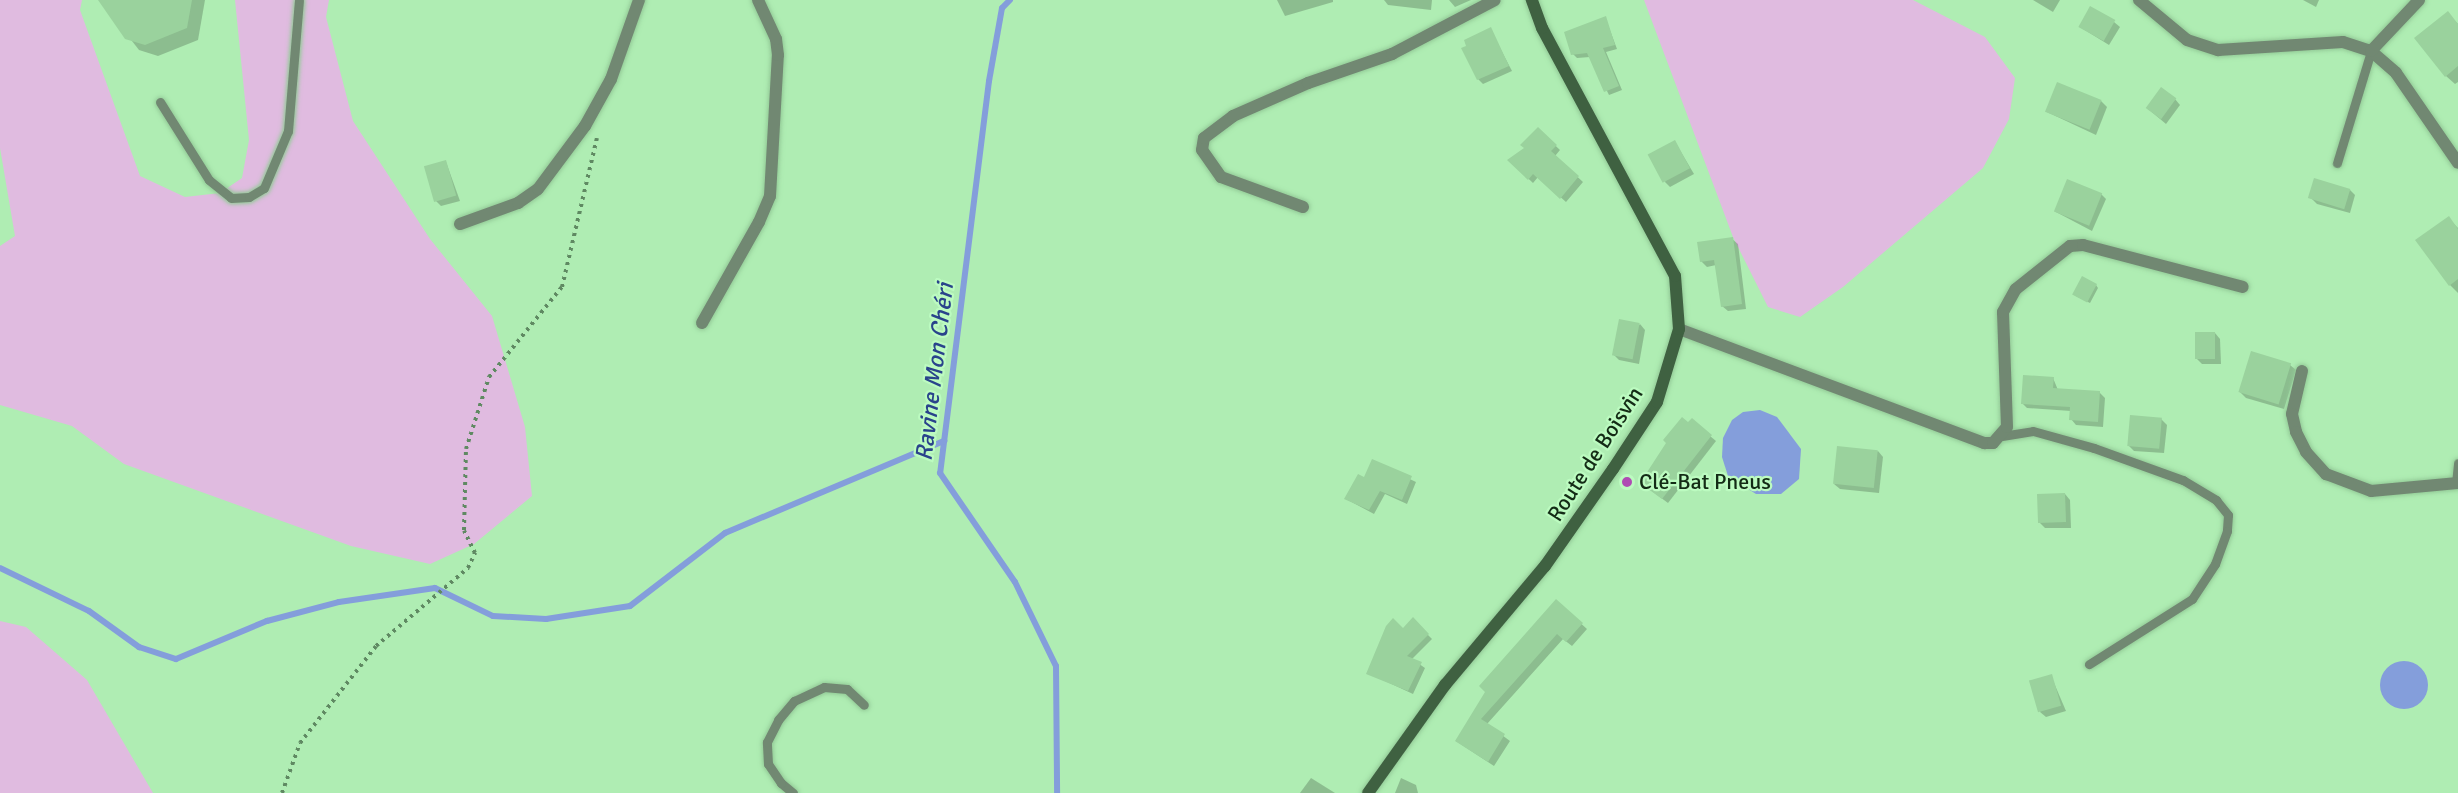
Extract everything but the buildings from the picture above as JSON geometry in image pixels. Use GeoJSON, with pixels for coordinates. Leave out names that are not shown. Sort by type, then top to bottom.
{"type":"FeatureCollection","features":[{"type":"Feature","properties":{"kind":"main road","name":"Route de Boisvin"},"geometry":{"type":"LineString","coordinates":[[1368,793],[1445,686],[1545,566],[1613,470],[1657,402],[1679,329],[1675,276],[1542,28],[1532,0]]}},
{"type":"Feature","properties":{"kind":"street"},"geometry":{"type":"LineString","coordinates":[[460,224],[518,203],[538,189],[585,126],[611,78],[639,0]]}},
{"type":"Feature","properties":{"kind":"street"},"geometry":{"type":"LineString","coordinates":[[702,323],[759,222],[770,196],[778,55],[776,39],[758,0]]}},
{"type":"Feature","properties":{"kind":"street"},"geometry":{"type":"LineString","coordinates":[[1303,207],[1221,177],[1202,150],[1204,138],[1233,116],[1308,83],[1392,54],[1495,0]]}},
{"type":"Feature","properties":{"kind":"street"},"geometry":{"type":"LineString","coordinates":[[2139,0],[2187,40],[2218,50],[2343,42],[2371,51],[2396,73],[2458,163]]}},
{"type":"Feature","properties":{"kind":"street"},"geometry":{"type":"LineString","coordinates":[[2371,51],[2419,0]]}},
{"type":"Feature","properties":{"kind":"street"},"geometry":{"type":"LineString","coordinates":[[1679,329],[1984,443],[1993,443],[2002,436],[2007,427],[2003,312],[2016,289],[2070,246],[2083,245],[2243,287]]}},
{"type":"Feature","properties":{"kind":"street"},"geometry":{"type":"LineString","coordinates":[[2302,371],[2292,414],[2296,432],[2306,452],[2326,474],[2371,492],[2457,483]]}},
{"type":"Feature","properties":{"kind":"lane"},"geometry":{"type":"LineString","coordinates":[[160,102],[209,180],[231,198],[249,197],[264,188],[288,131],[298,0]]}},
{"type":"Feature","properties":{"kind":"lane"},"geometry":{"type":"LineString","coordinates":[[2337,163],[2371,51]]}},
{"type":"Feature","properties":{"kind":"lane"},"geometry":{"type":"LineString","coordinates":[[2002,436],[2033,431],[2094,448],[2183,480],[2216,500],[2228,515],[2227,531],[2215,564],[2192,599],[2089,664]]}},
{"type":"Feature","properties":{"kind":"lane"},"geometry":{"type":"LineString","coordinates":[[2457,483],[2458,463]]}},
{"type":"Feature","properties":{"kind":"lane"},"geometry":{"type":"LineString","coordinates":[[793,793],[772,773],[766,754],[778,720],[794,701],[825,687],[847,689],[864,705]]}},
{"type":"Feature","properties":{"kind":"path"},"geometry":{"type":"LineString","coordinates":[[282,793],[300,743],[376,646],[468,568],[475,553],[464,530],[466,449],[489,377],[562,287],[598,136]]}},
{"type":"Feature","properties":{"kind":"shaded area"},"geometry":{"type":"Polygon","coordinates":[[[0,0],[82,0],[80,10],[140,176],[185,197],[220,193],[242,178],[249,140],[235,0],[329,0],[326,17],[353,121],[430,239],[492,316],[525,427],[532,496],[474,544],[430,564],[351,546],[124,464],[72,426],[0,405],[0,246],[15,236],[0,148],[0,0]]]}},
{"type":"Feature","properties":{"kind":"shaded area"},"geometry":{"type":"Polygon","coordinates":[[[1644,0],[1913,0],[1985,37],[2015,78],[2009,119],[1983,168],[1843,287],[1800,317],[1768,307],[1733,237],[1644,0]]]}},
{"type":"Feature","properties":{"kind":"shaded area"},"geometry":{"type":"Polygon","coordinates":[[[0,621],[26,627],[87,680],[153,793],[0,793],[0,621]]]}},
{"type":"Feature","properties":{"kind":"water"},"geometry":{"type":"Polygon","coordinates":[[[1760,410],[1777,417],[1801,449],[1799,479],[1781,494],[1756,494],[1728,476],[1722,457],[1723,438],[1732,420],[1743,412],[1760,410]]]}},
{"type":"Feature","properties":{"kind":"water"},"geometry":{"type":"Polygon","coordinates":[[[2399,661],[2409,661],[2421,668],[2428,680],[2428,690],[2421,702],[2409,709],[2399,709],[2384,698],[2380,690],[2380,680],[2391,665],[2399,661]]]}},
{"type":"Feature","properties":{"kind":"waterway","name":"Ravine Mon Chéri"},"geometry":{"type":"LineString","coordinates":[[1010,0],[1002,8],[989,81],[940,473],[1015,582],[1056,666],[1057,793]]}},
{"type":"Feature","properties":{"kind":"waterway"},"geometry":{"type":"LineString","coordinates":[[0,568],[89,611],[139,647],[176,659],[267,621],[339,602],[435,588],[493,616],[546,619],[630,606],[725,533],[944,441]]}},
{"type":"Feature","properties":{"kind":"place","name":"Clé-Bat Pneus"},"geometry":{"type":"Point","coordinates":[1627,482]}}]}
